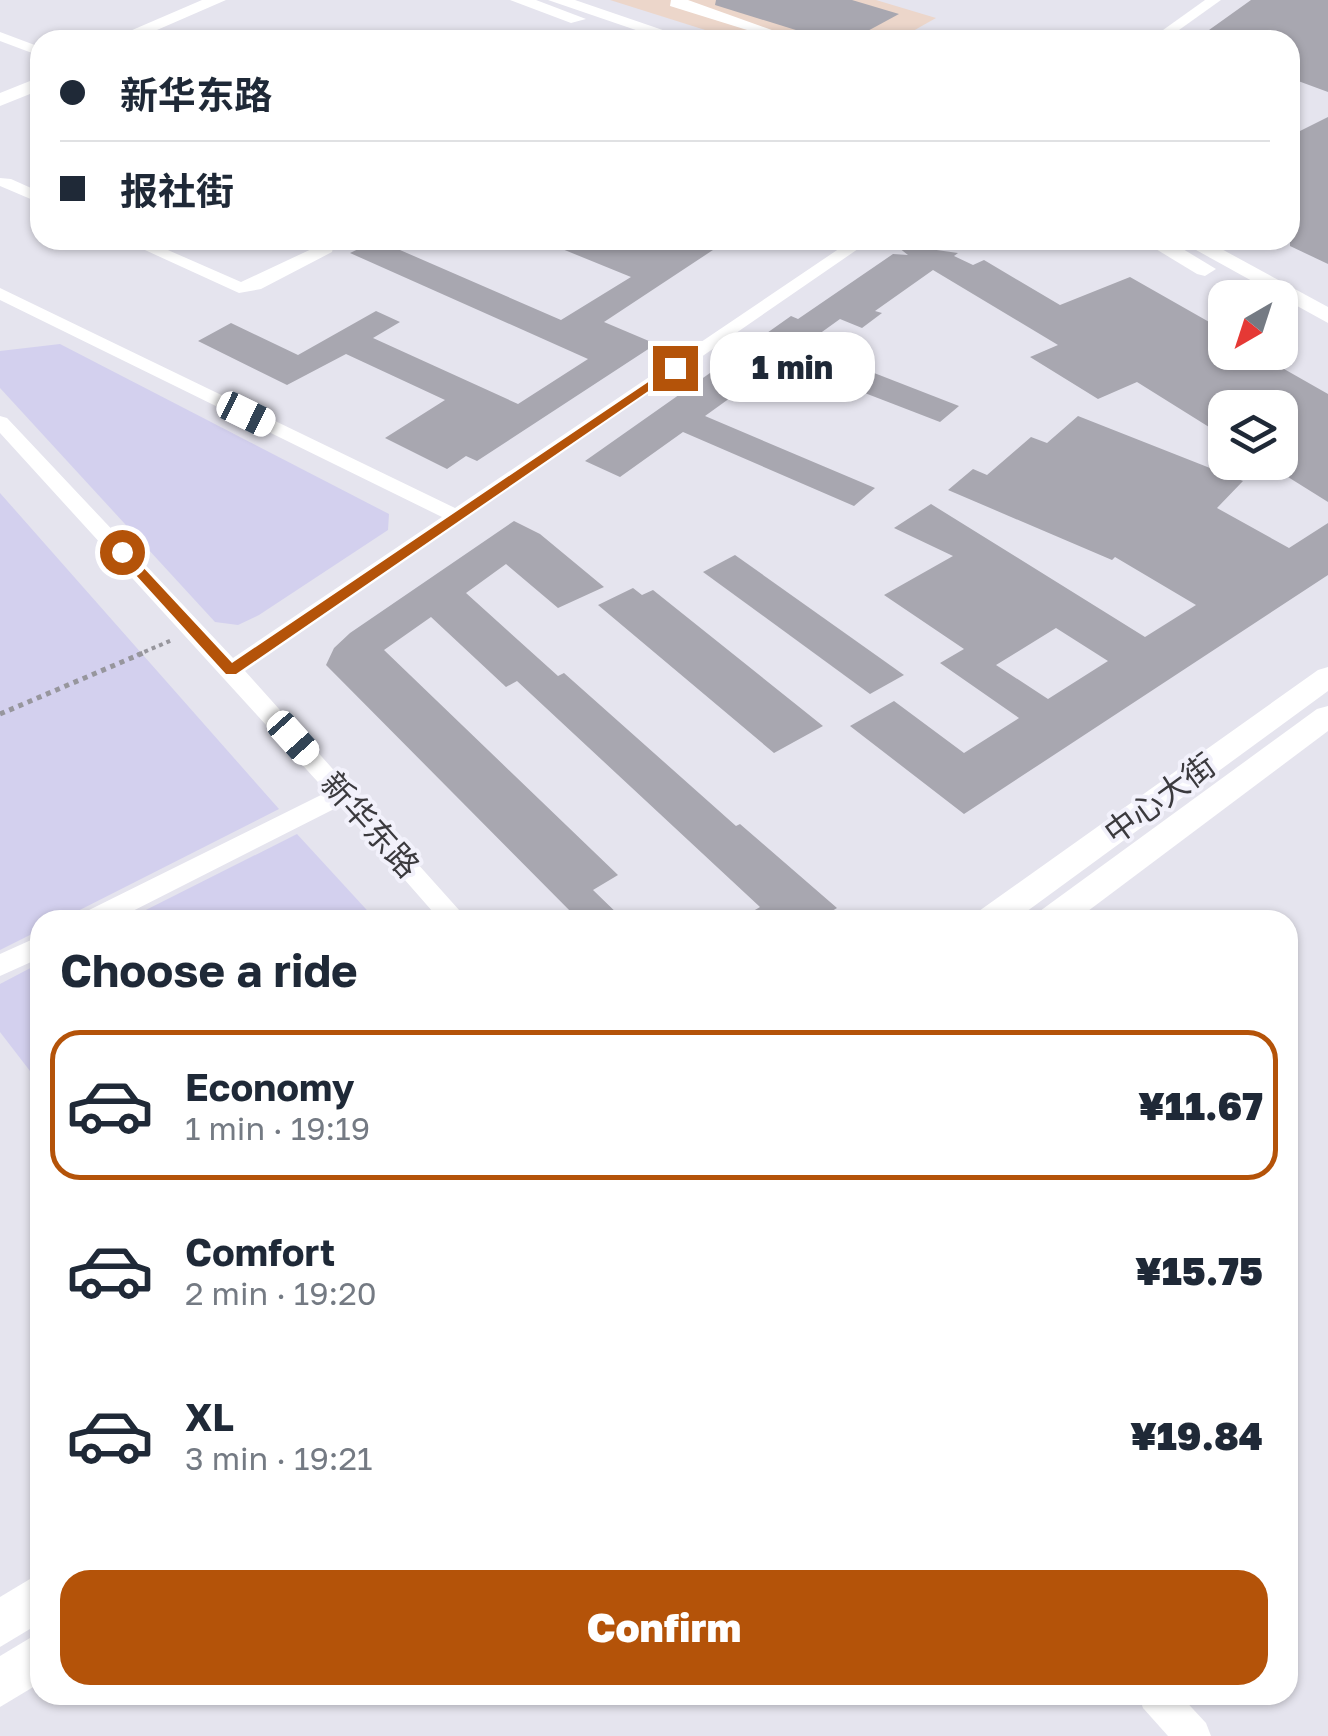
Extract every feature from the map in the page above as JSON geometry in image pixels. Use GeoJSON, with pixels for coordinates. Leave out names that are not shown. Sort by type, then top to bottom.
{"type":"FeatureCollection","features":[{"type":"Feature","properties":{"kind":"main road"},"geometry":{"type":"LineString","coordinates":[[143,30],[217,0]]}},
{"type":"Feature","properties":{"kind":"main road"},"geometry":{"type":"LineString","coordinates":[[170,30],[243,0]]}},
{"type":"Feature","properties":{"kind":"main road"},"geometry":{"type":"LineString","coordinates":[[519,0],[613,30]]}},
{"type":"Feature","properties":{"kind":"main road"},"geometry":{"type":"LineString","coordinates":[[557,0],[652,30]]}},
{"type":"Feature","properties":{"kind":"main road"},"geometry":{"type":"LineString","coordinates":[[0,88],[30,76]]}},
{"type":"Feature","properties":{"kind":"main road"},"geometry":{"type":"LineString","coordinates":[[0,100],[30,88]]}},
{"type":"Feature","properties":{"kind":"main road"},"geometry":{"type":"LineString","coordinates":[[1170,250],[1223,280]]}},
{"type":"Feature","properties":{"kind":"main road"},"geometry":{"type":"LineString","coordinates":[[1207,250],[1328,316]]}},
{"type":"Feature","properties":{"kind":"main road"},"geometry":{"type":"LineString","coordinates":[[1298,321],[1328,338]]}},
{"type":"Feature","properties":{"kind":"main road","name":"中心大街"},"geometry":{"type":"LineString","coordinates":[[1006,910],[1328,677]]}},
{"type":"Feature","properties":{"kind":"main road","name":"中心大街"},"geometry":{"type":"LineString","coordinates":[[1066,910],[1328,716]]}},
{"type":"Feature","properties":{"kind":"main road"},"geometry":{"type":"LineString","coordinates":[[0,1624],[30,1603]]}},
{"type":"Feature","properties":{"kind":"main road"},"geometry":{"type":"LineString","coordinates":[[0,1684],[30,1663]]}},
{"type":"Feature","properties":{"kind":"street"},"geometry":{"type":"LineString","coordinates":[[681,0],[674,3],[759,30]]}},
{"type":"Feature","properties":{"kind":"street"},"geometry":{"type":"LineString","coordinates":[[1170,30],[1214,0]]}},
{"type":"Feature","properties":{"kind":"street"},"geometry":{"type":"LineString","coordinates":[[748,30],[752,28]]}},
{"type":"Feature","properties":{"kind":"street"},"geometry":{"type":"LineString","coordinates":[[0,36],[30,48]]}},
{"type":"Feature","properties":{"kind":"street"},"geometry":{"type":"LineString","coordinates":[[6,182],[30,193]]}},
{"type":"Feature","properties":{"kind":"street"},"geometry":{"type":"LineString","coordinates":[[154,250],[239,288],[255,285],[322,250]]}},
{"type":"Feature","properties":{"kind":"street"},"geometry":{"type":"LineString","coordinates":[[231,670],[848,250]]}},
{"type":"Feature","properties":{"kind":"street"},"geometry":{"type":"LineString","coordinates":[[0,294],[457,516]]}},
{"type":"Feature","properties":{"kind":"street","name":"新华东路"},"geometry":{"type":"LineString","coordinates":[[0,422],[231,670],[446,910]]}},
{"type":"Feature","properties":{"kind":"street"},"geometry":{"type":"LineString","coordinates":[[112,910],[343,794]]}},
{"type":"Feature","properties":{"kind":"street"},"geometry":{"type":"LineString","coordinates":[[0,966],[30,951]]}},
{"type":"Feature","properties":{"kind":"street"},"geometry":{"type":"LineString","coordinates":[[1165,1705],[1193,1736]]}},
{"type":"Feature","properties":{"kind":"path"},"geometry":{"type":"LineString","coordinates":[[0,714],[194,630]]}},
{"type":"Feature","properties":{"kind":"shaded area"},"geometry":{"type":"Polygon","coordinates":[[[610,0],[876,0],[936,18],[915,30],[705,30],[610,0]]]}},
{"type":"Feature","properties":{"kind":"shaded area"},"geometry":{"type":"Polygon","coordinates":[[[60,344],[389,514],[388,530],[259,615],[238,625],[215,622],[0,388],[0,351],[60,344]]]}},
{"type":"Feature","properties":{"kind":"shaded area"},"geometry":{"type":"Polygon","coordinates":[[[0,493],[279,809],[80,910],[30,910],[30,935],[0,950],[0,493]]]}},
{"type":"Feature","properties":{"kind":"shaded area"},"geometry":{"type":"Polygon","coordinates":[[[297,834],[367,910],[146,910],[297,834]]]}},
{"type":"Feature","properties":{"kind":"shaded area"},"geometry":{"type":"Polygon","coordinates":[[[30,968],[30,1071],[0,1032],[0,984],[30,968]]]}},
{"type":"Feature","properties":{"kind":"building"},"geometry":{"type":"Polygon","coordinates":[[[716,0],[852,0],[899,14],[869,30],[796,30],[715,5],[716,0]]]}},
{"type":"Feature","properties":{"kind":"building"},"geometry":{"type":"Polygon","coordinates":[[[1251,0],[1328,0],[1328,92],[1300,82],[1300,30],[1209,30],[1251,0]]]}},
{"type":"Feature","properties":{"kind":"building"},"geometry":{"type":"Polygon","coordinates":[[[1328,117],[1328,264],[1298,250],[1300,131],[1328,117]]]}},
{"type":"Feature","properties":{"kind":"building"},"geometry":{"type":"Polygon","coordinates":[[[400,250],[561,320],[631,277],[565,250],[713,250],[604,322],[656,344],[477,461],[466,456],[447,469],[385,438],[445,400],[346,354],[287,385],[198,341],[231,323],[298,355],[376,311],[400,322],[373,338],[518,404],[588,359],[350,253],[400,250]]]}},
{"type":"Feature","properties":{"kind":"building"},"geometry":{"type":"Polygon","coordinates":[[[902,250],[937,250],[958,253],[954,256],[973,265],[984,260],[1060,305],[1130,277],[1208,321],[1208,370],[1286,370],[1328,394],[1328,502],[1293,480],[1298,480],[1298,390],[1208,390],[1208,426],[1137,382],[1098,399],[1030,357],[1058,345],[933,270],[875,311],[882,313],[862,328],[840,319],[705,416],[875,488],[854,506],[683,432],[620,477],[585,461],[791,316],[798,319],[893,254],[908,255],[902,250]]]}},
{"type":"Feature","properties":{"kind":"building"},"geometry":{"type":"Polygon","coordinates":[[[851,364],[959,406],[940,422],[831,380],[851,364]]]}},
{"type":"Feature","properties":{"kind":"building"},"geometry":{"type":"Polygon","coordinates":[[[1078,416],[1208,467],[1208,480],[1243,481],[1217,508],[1289,548],[1328,523],[1328,575],[964,814],[850,726],[894,701],[964,753],[1019,718],[940,663],[964,649],[884,595],[953,556],[894,528],[931,504],[1145,637],[1196,605],[1115,557],[1112,560],[948,490],[973,469],[987,475],[1031,437],[1047,443],[1078,416]],[[1056,628],[996,665],[1048,699],[1108,661],[1056,628]]]}},
{"type":"Feature","properties":{"kind":"building"},"geometry":{"type":"Polygon","coordinates":[[[514,521],[540,534],[604,587],[558,608],[506,564],[466,593],[558,676],[564,673],[736,826],[740,824],[837,908],[755,910],[760,907],[517,681],[506,687],[431,617],[384,650],[618,875],[593,890],[614,910],[569,910],[326,665],[334,648],[350,633],[514,521]]]}},
{"type":"Feature","properties":{"kind":"building"},"geometry":{"type":"Polygon","coordinates":[[[735,555],[904,675],[870,694],[703,572],[735,555]]]}},
{"type":"Feature","properties":{"kind":"building"},"geometry":{"type":"Polygon","coordinates":[[[633,588],[642,595],[653,590],[823,726],[774,753],[598,605],[633,588]]]}},
{"type":"Feature","properties":{"kind":"route"},"geometry":{"type":"LineString","coordinates":[[122,552],[231,670],[675,368]]}}]}
